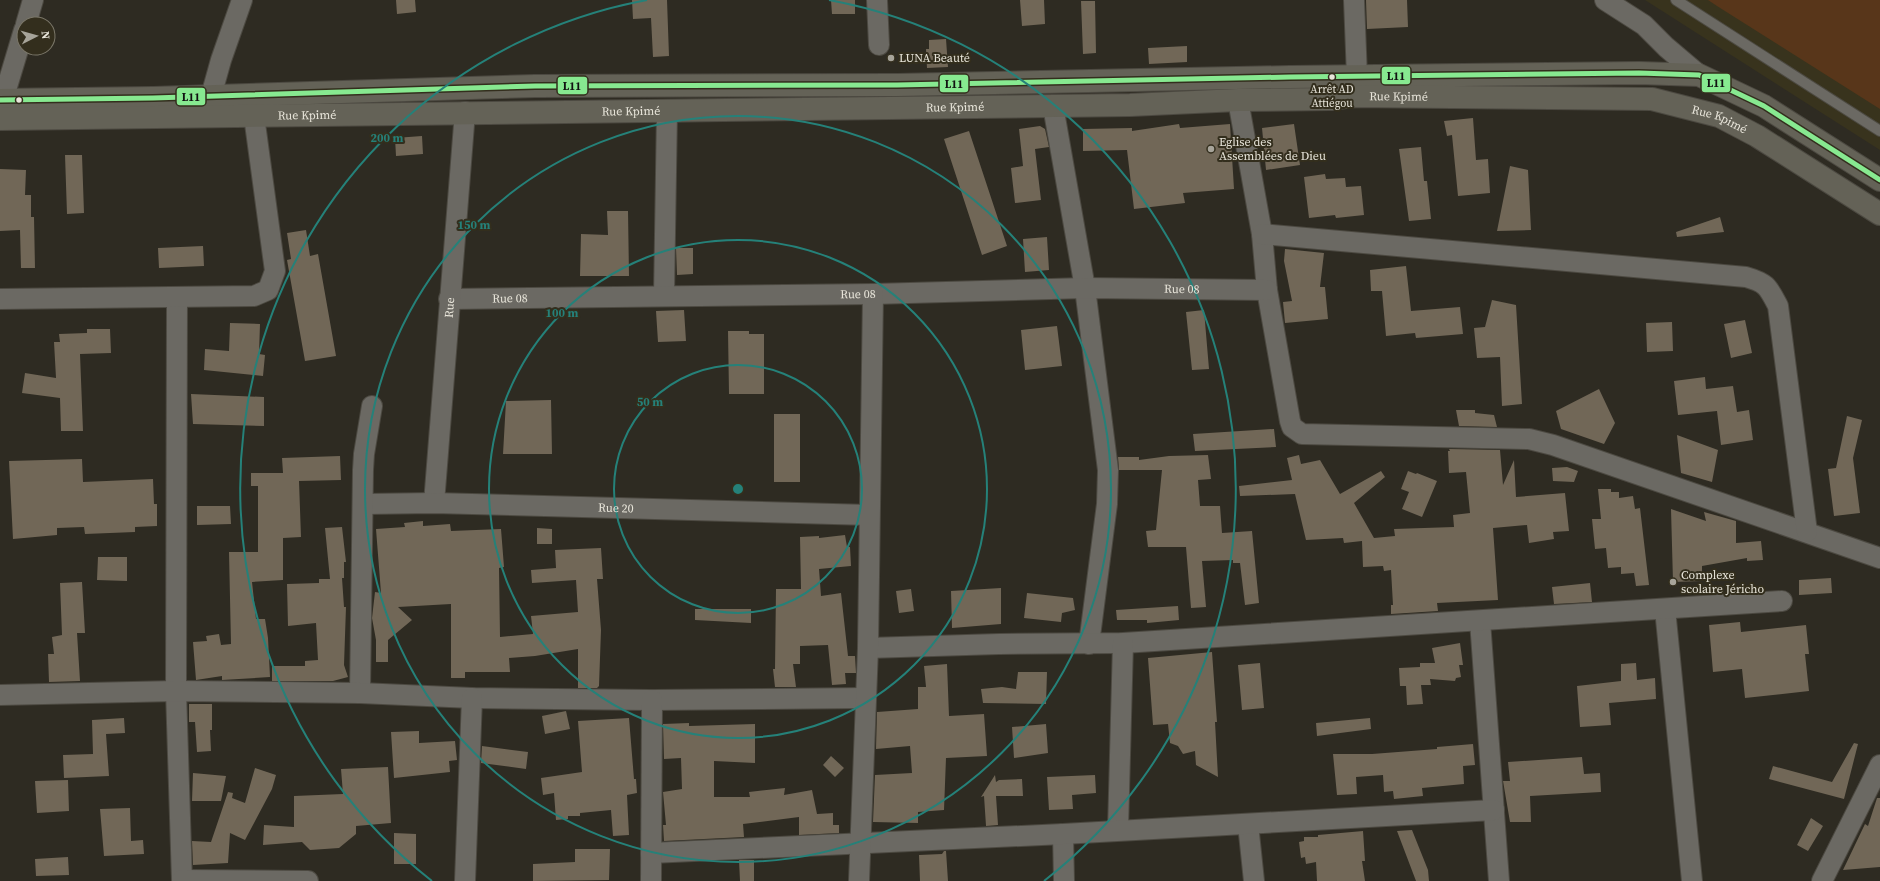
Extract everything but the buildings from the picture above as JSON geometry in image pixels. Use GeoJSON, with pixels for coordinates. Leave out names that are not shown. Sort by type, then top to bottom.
{"type":"FeatureCollection","features":[{"type":"Feature","properties":{"kind":"main road","name":"Rue Kpimé"},"geometry":{"type":"LineString","coordinates":[[1,106],[211,96],[535,86],[898,85],[1639,73],[1699,75],[1764,106],[1880,180]]}},
{"type":"Feature","properties":{"kind":"main road","name":"Rue Kpimé"},"geometry":{"type":"LineString","coordinates":[[1,106],[254,116],[465,112],[1130,105],[1238,100],[1331,99],[1352,96],[1652,99],[1719,116],[1757,136],[1880,214]]}},
{"type":"Feature","properties":{"kind":"street"},"geometry":{"type":"LineString","coordinates":[[28,16],[33,0]]}},
{"type":"Feature","properties":{"kind":"street"},"geometry":{"type":"LineString","coordinates":[[211,96],[221,60],[242,0]]}},
{"type":"Feature","properties":{"kind":"street"},"geometry":{"type":"LineString","coordinates":[[877,0],[879,45]]}},
{"type":"Feature","properties":{"kind":"street"},"geometry":{"type":"LineString","coordinates":[[1354,0],[1357,77]]}},
{"type":"Feature","properties":{"kind":"street"},"geometry":{"type":"LineString","coordinates":[[1605,0],[1644,25],[1666,47],[1699,75]]}},
{"type":"Feature","properties":{"kind":"street"},"geometry":{"type":"LineString","coordinates":[[1,106],[16,56]]}},
{"type":"Feature","properties":{"kind":"street"},"geometry":{"type":"LineString","coordinates":[[1238,100],[1262,234],[1267,290],[1292,427],[1302,434],[1529,439],[1553,444],[1880,558]]}},
{"type":"Feature","properties":{"kind":"street"},"geometry":{"type":"LineString","coordinates":[[1053,106],[1085,288],[1109,484],[1090,644]]}},
{"type":"Feature","properties":{"kind":"street"},"geometry":{"type":"LineString","coordinates":[[664,296],[667,111]]}},
{"type":"Feature","properties":{"kind":"street","name":"Rue"},"geometry":{"type":"LineString","coordinates":[[434,504],[449,299],[465,112]]}},
{"type":"Feature","properties":{"kind":"street"},"geometry":{"type":"LineString","coordinates":[[0,299],[254,296],[268,290],[275,271],[254,116]]}},
{"type":"Feature","properties":{"kind":"street"},"geometry":{"type":"LineString","coordinates":[[1262,234],[1746,277],[1762,282],[1771,292],[1778,306],[1808,532]]}},
{"type":"Feature","properties":{"kind":"street","name":"Rue 08"},"geometry":{"type":"LineString","coordinates":[[449,299],[873,294],[1085,288],[1267,290]]}},
{"type":"Feature","properties":{"kind":"street"},"geometry":{"type":"LineString","coordinates":[[859,881],[868,648],[873,294]]}},
{"type":"Feature","properties":{"kind":"street"},"geometry":{"type":"LineString","coordinates":[[177,297],[176,691],[182,881],[308,881]]}},
{"type":"Feature","properties":{"kind":"street"},"geometry":{"type":"LineString","coordinates":[[360,693],[364,454],[372,406]]}},
{"type":"Feature","properties":{"kind":"street","name":"Rue 20"},"geometry":{"type":"LineString","coordinates":[[364,504],[434,504],[869,515]]}},
{"type":"Feature","properties":{"kind":"street"},"geometry":{"type":"LineString","coordinates":[[868,648],[999,644],[1123,643],[1782,602]]}},
{"type":"Feature","properties":{"kind":"street"},"geometry":{"type":"LineString","coordinates":[[1665,609],[1692,881]]}},
{"type":"Feature","properties":{"kind":"street"},"geometry":{"type":"LineString","coordinates":[[1480,621],[1499,881]]}},
{"type":"Feature","properties":{"kind":"street"},"geometry":{"type":"LineString","coordinates":[[1118,830],[1123,643]]}},
{"type":"Feature","properties":{"kind":"street"},"geometry":{"type":"LineString","coordinates":[[0,695],[176,691],[360,693],[472,698],[652,700],[865,698]]}},
{"type":"Feature","properties":{"kind":"street"},"geometry":{"type":"LineString","coordinates":[[465,881],[472,698]]}},
{"type":"Feature","properties":{"kind":"street"},"geometry":{"type":"LineString","coordinates":[[651,881],[652,700]]}},
{"type":"Feature","properties":{"kind":"street"},"geometry":{"type":"LineString","coordinates":[[1822,881],[1880,765]]}},
{"type":"Feature","properties":{"kind":"street"},"geometry":{"type":"LineString","coordinates":[[651,853],[860,842],[1063,834],[1494,810]]}},
{"type":"Feature","properties":{"kind":"street"},"geometry":{"type":"LineString","coordinates":[[1248,824],[1254,881]]}},
{"type":"Feature","properties":{"kind":"street"},"geometry":{"type":"LineString","coordinates":[[1063,834],[1064,881]]}},
{"type":"Feature","properties":{"kind":"lane"},"geometry":{"type":"LineString","coordinates":[[1676,0],[1880,131]]}},
{"type":"Feature","properties":{"kind":"shaded area"},"geometry":{"type":"Polygon","coordinates":[[[1645,0],[1880,0],[1880,150],[1645,0]]]}},
{"type":"Feature","properties":{"kind":"shaded area"},"geometry":{"type":"Polygon","coordinates":[[[1708,0],[1880,0],[1880,109],[1717,6],[1708,0]]]}},
{"type":"Feature","properties":{"kind":"transit line","name":"L11"},"geometry":{"type":"LineString","coordinates":[[0,100],[153,98],[535,86],[897,85],[1290,77],[1639,73],[1699,75],[1764,106],[1880,180]]}},
{"type":"Feature","properties":{"kind":"place","name":"LUNA Beauté"},"geometry":{"type":"Point","coordinates":[891,58]}},
{"type":"Feature","properties":{"kind":"place","name":"Arrêt AD Attiégou"},"geometry":{"type":"Point","coordinates":[1332,77]}},
{"type":"Feature","properties":{"kind":"place","name":"Eglise des Assemblées de Dieu"},"geometry":{"type":"Point","coordinates":[1211,149]}},
{"type":"Feature","properties":{"kind":"place","name":"Complexe scolaire Jéricho"},"geometry":{"type":"Point","coordinates":[1673,582]}}]}
